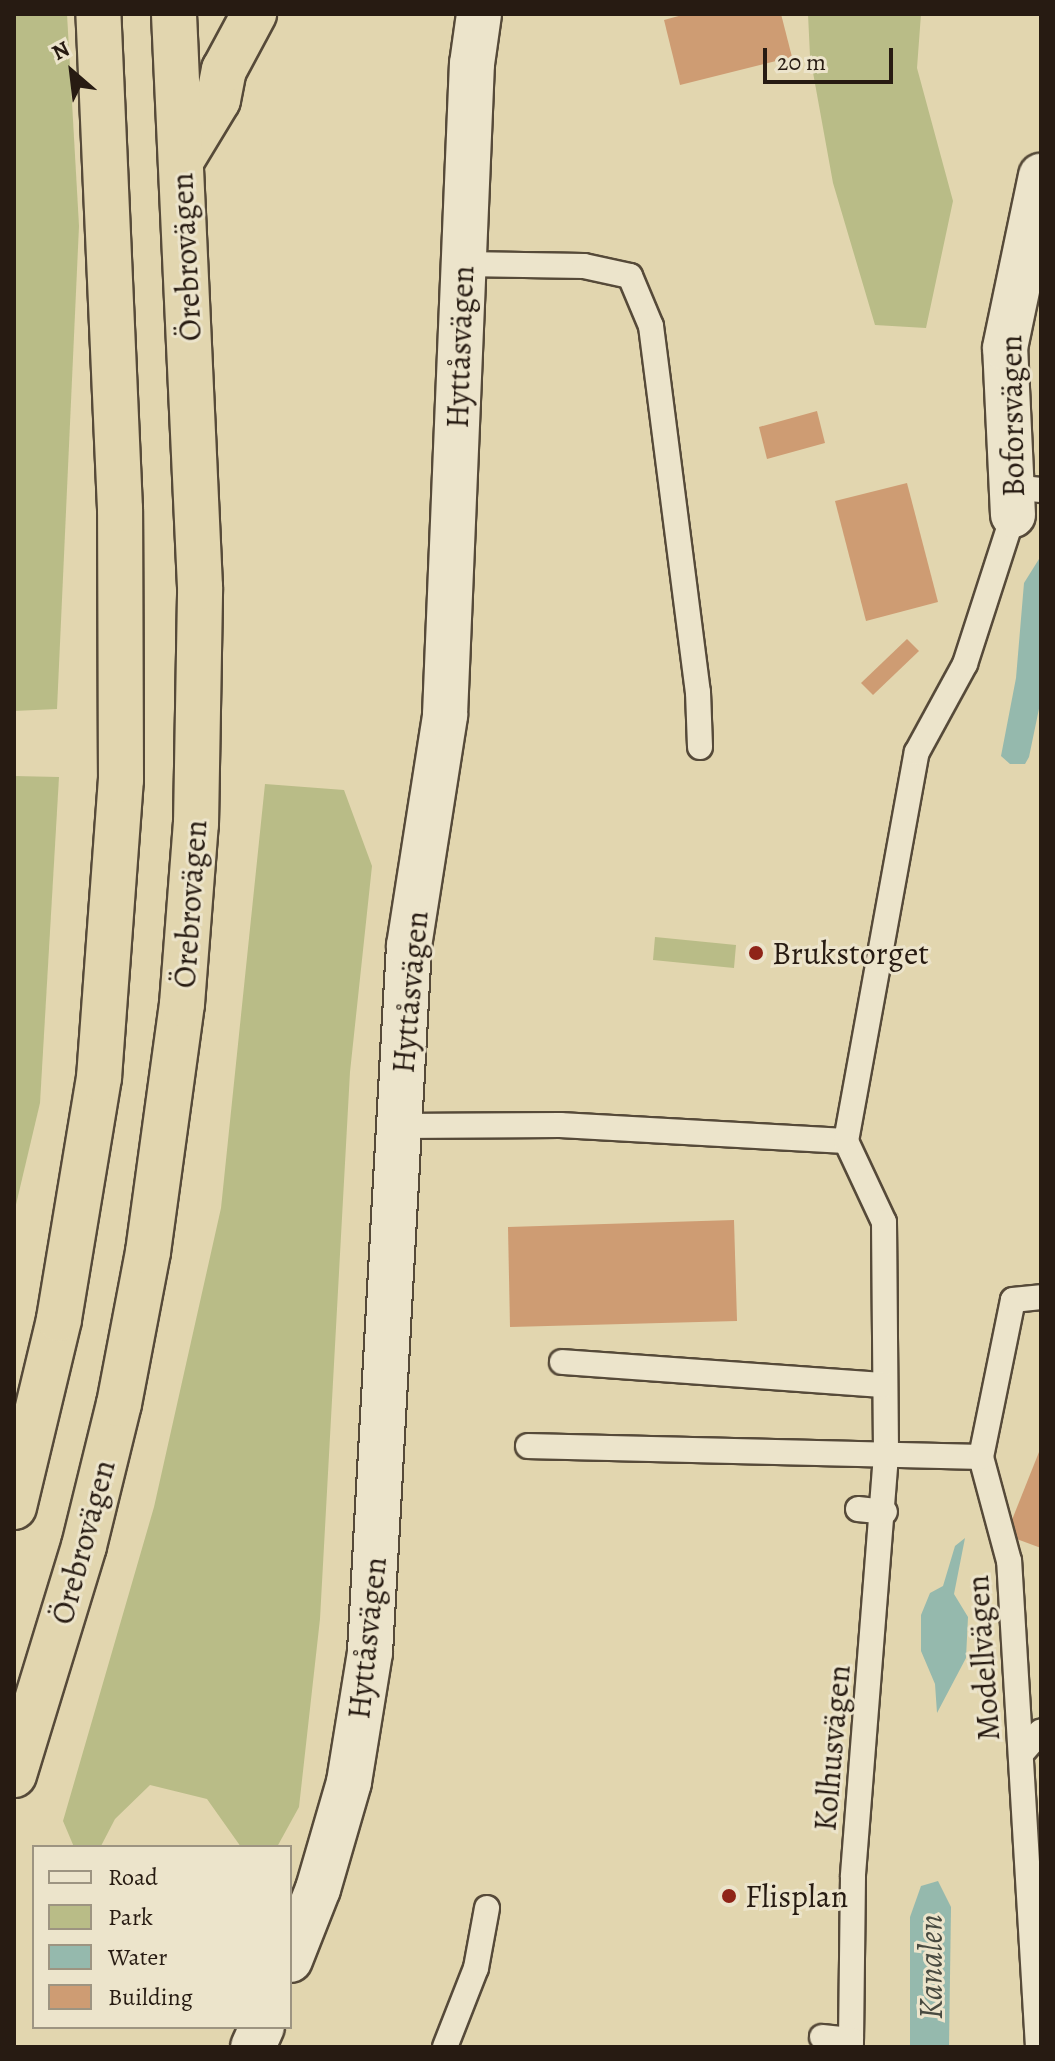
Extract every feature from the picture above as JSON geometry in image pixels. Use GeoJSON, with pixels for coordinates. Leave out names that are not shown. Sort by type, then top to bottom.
{"type":"FeatureCollection","features":[{"type":"Feature","properties":{"kind":"highway"},"geometry":{"type":"LineString","coordinates":[[14,1507],[59,1319],[99,1078],[120,795],[120,509],[98,14]]}},
{"type":"Feature","properties":{"kind":"highway","name":"Örebrovägen"},"geometry":{"type":"LineString","coordinates":[[14,1775],[84,1546],[119,1404],[153,1223],[182,1004],[196,824],[200,587],[174,14]]}},
{"type":"Feature","properties":{"kind":"highway"},"geometry":{"type":"LineString","coordinates":[[181,161],[218,100],[224,70],[254,14]]}},
{"type":"Feature","properties":{"kind":"street","name":"Hyttåsvägen"},"geometry":{"type":"LineString","coordinates":[[292,1955],[318,1889],[349,1782],[370,1652],[394,1293],[409,946],[445,715],[472,64],[479,14]]}},
{"type":"Feature","properties":{"kind":"street","name":"Boforsvägen"},"geometry":{"type":"LineString","coordinates":[[1022,497],[1005,348],[1041,176]]}},
{"type":"Feature","properties":{"kind":"lane"},"geometry":{"type":"LineString","coordinates":[[464,264],[584,266],[630,276],[651,326],[698,692],[700,747]]}},
{"type":"Feature","properties":{"kind":"lane"},"geometry":{"type":"LineString","coordinates":[[399,1126],[560,1125],[846,1141],[917,752],[965,664],[1022,497]]}},
{"type":"Feature","properties":{"kind":"lane","name":"Kolhusvägen"},"geometry":{"type":"LineString","coordinates":[[846,1141],[884,1222],[886,1455],[885,1512],[853,1877],[851,2044]]}},
{"type":"Feature","properties":{"kind":"lane","name":"Modellvägen"},"geometry":{"type":"LineString","coordinates":[[1038,2047],[1009,1561],[981,1457],[1013,1300],[1041,1297]]}},
{"type":"Feature","properties":{"kind":"lane"},"geometry":{"type":"LineString","coordinates":[[562,1362],[884,1385]]}},
{"type":"Feature","properties":{"kind":"lane"},"geometry":{"type":"LineString","coordinates":[[528,1446],[981,1457]]}},
{"type":"Feature","properties":{"kind":"lane"},"geometry":{"type":"LineString","coordinates":[[858,1509],[885,1512]]}},
{"type":"Feature","properties":{"kind":"lane"},"geometry":{"type":"LineString","coordinates":[[1021,1754],[1041,1731]]}},
{"type":"Feature","properties":{"kind":"lane"},"geometry":{"type":"LineString","coordinates":[[445,2047],[476,1968],[487,1908]]}},
{"type":"Feature","properties":{"kind":"lane"},"geometry":{"type":"LineString","coordinates":[[822,2037],[851,2044]]}},
{"type":"Feature","properties":{"kind":"green space"},"geometry":{"type":"Polygon","coordinates":[[[14,14],[67,14],[79,226],[57,709],[14,711],[14,14]]]}},
{"type":"Feature","properties":{"kind":"green space"},"geometry":{"type":"Polygon","coordinates":[[[808,14],[921,14],[917,68],[953,201],[926,328],[875,325],[833,183],[810,56],[808,14]]]}},
{"type":"Feature","properties":{"kind":"green space"},"geometry":{"type":"Polygon","coordinates":[[[14,776],[59,777],[40,1103],[14,1213],[14,776]]]}},
{"type":"Feature","properties":{"kind":"green space"},"geometry":{"type":"Polygon","coordinates":[[[265,784],[344,790],[372,866],[350,1072],[320,1619],[299,1807],[278,1845],[240,1845],[207,1799],[150,1785],[115,1819],[102,1845],[73,1845],[63,1821],[154,1507],[221,1208],[265,784]]]}},
{"type":"Feature","properties":{"kind":"green space"},"geometry":{"type":"Polygon","coordinates":[[[655,937],[736,945],[734,968],[653,960],[655,937]]]}},
{"type":"Feature","properties":{"kind":"water"},"geometry":{"type":"Polygon","coordinates":[[[1039,559],[1041,699],[1029,757],[1025,764],[1010,764],[1001,756],[1016,678],[1024,583],[1039,559]]]}},
{"type":"Feature","properties":{"kind":"water"},"geometry":{"type":"Polygon","coordinates":[[[965,1538],[954,1594],[968,1617],[966,1658],[937,1713],[935,1684],[921,1651],[921,1615],[930,1593],[943,1586],[955,1546],[965,1538]]]}},
{"type":"Feature","properties":{"kind":"water","name":"Kanalen"},"geometry":{"type":"Polygon","coordinates":[[[938,1881],[951,1907],[949,2047],[910,2047],[910,1917],[921,1886],[938,1881]]]}},
{"type":"Feature","properties":{"kind":"building"},"geometry":{"type":"Polygon","coordinates":[[[686,14],[781,14],[792,57],[680,85],[664,20],[686,14]]]}},
{"type":"Feature","properties":{"kind":"building"},"geometry":{"type":"Polygon","coordinates":[[[817,411],[825,443],[767,459],[759,427],[817,411]]]}},
{"type":"Feature","properties":{"kind":"building"},"geometry":{"type":"Polygon","coordinates":[[[907,483],[938,602],[866,621],[835,501],[907,483]]]}},
{"type":"Feature","properties":{"kind":"building"},"geometry":{"type":"Polygon","coordinates":[[[907,639],[919,651],[873,695],[861,683],[907,639]]]}},
{"type":"Feature","properties":{"kind":"building"},"geometry":{"type":"Polygon","coordinates":[[[734,1220],[737,1321],[510,1327],[508,1227],[734,1220]]]}},
{"type":"Feature","properties":{"kind":"building"},"geometry":{"type":"Polygon","coordinates":[[[1041,1447],[1041,1548],[1006,1535],[1041,1447]]]}},
{"type":"Feature","properties":{"kind":"place","name":"Brukstorget"},"geometry":{"type":"Point","coordinates":[756,953]}},
{"type":"Feature","properties":{"kind":"place","name":"Flisplan"},"geometry":{"type":"Point","coordinates":[729,1896]}}]}
